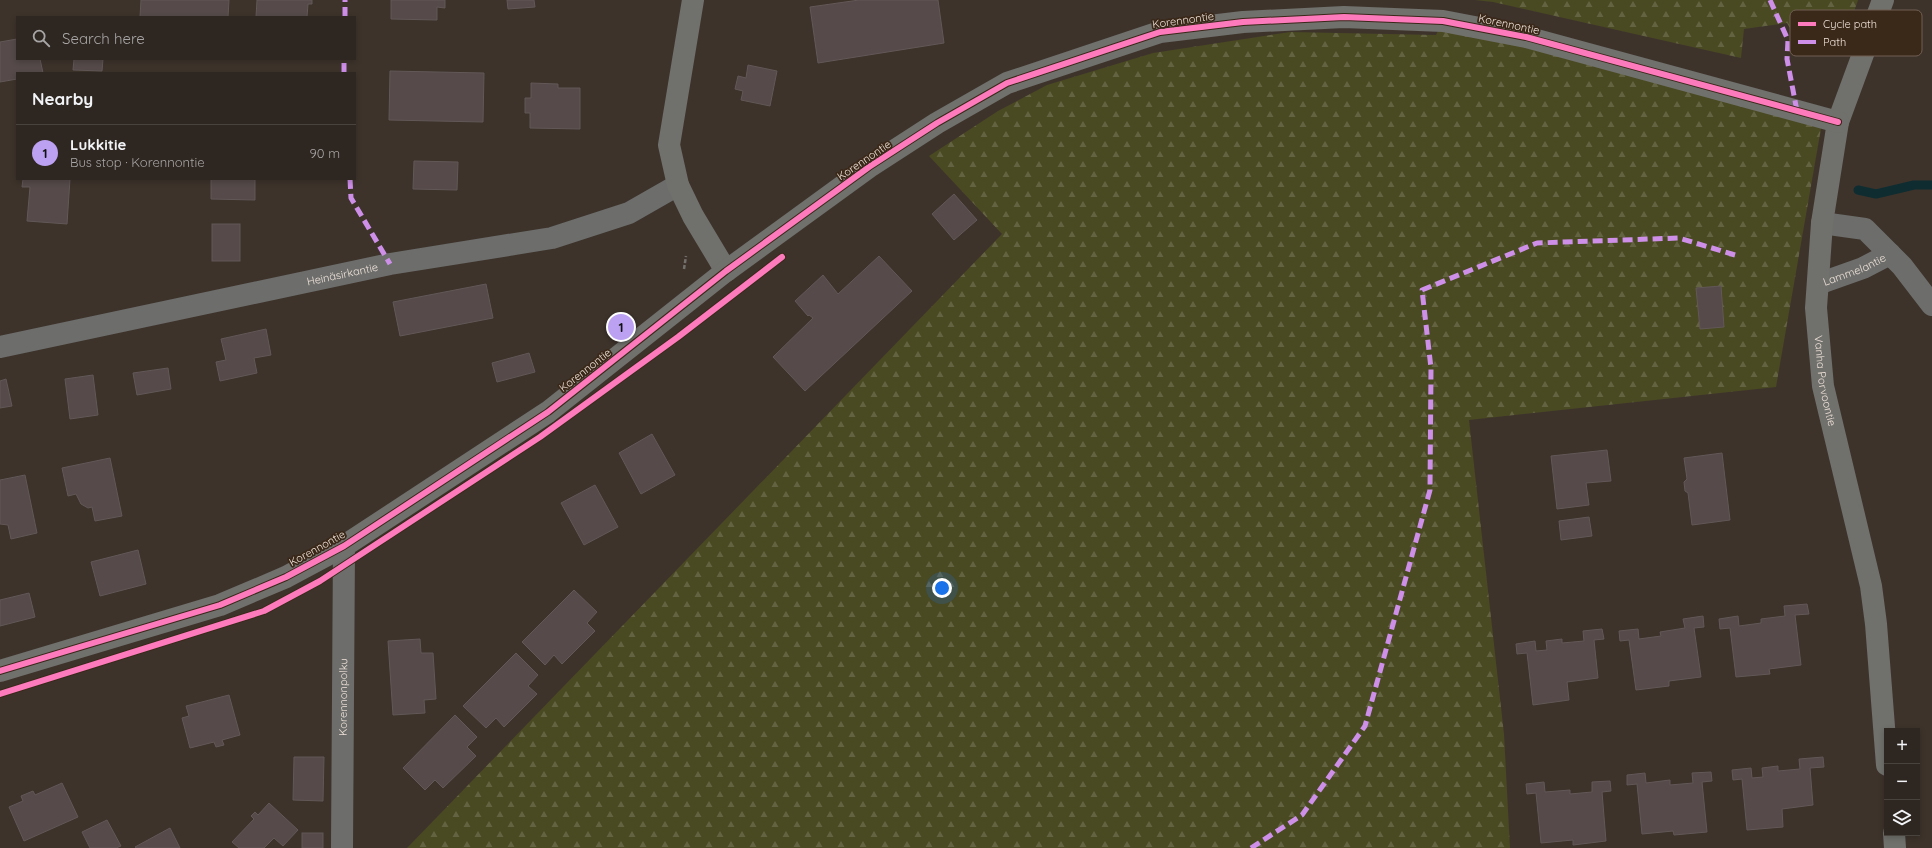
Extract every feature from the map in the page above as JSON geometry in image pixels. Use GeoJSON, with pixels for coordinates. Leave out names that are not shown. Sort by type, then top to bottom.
{"type":"FeatureCollection","features":[{"type":"Feature","properties":{"kind":"street"},"geometry":{"type":"LineString","coordinates":[[693,0],[669,145],[678,185],[693,216],[726,271]]}},
{"type":"Feature","properties":{"kind":"street","name":"Vanha Porvoontie"},"geometry":{"type":"LineString","coordinates":[[1878,10],[1882,0]]}},
{"type":"Feature","properties":{"kind":"street","name":"Korennontie"},"geometry":{"type":"LineString","coordinates":[[0,671],[220,606],[286,577],[344,546],[548,412],[726,271],[869,167],[937,123],[1007,83],[1160,32],[1243,22],[1344,17],[1442,21],[1526,37],[1838,122]]}},
{"type":"Feature","properties":{"kind":"street","name":"Vanha Porvoontie"},"geometry":{"type":"LineString","coordinates":[[1862,56],[1838,122],[1822,223],[1816,308],[1824,386],[1871,586],[1876,624],[1887,764]]}},
{"type":"Feature","properties":{"kind":"street","name":"Heinäsirkantie"},"geometry":{"type":"LineString","coordinates":[[0,347],[390,264],[552,238],[629,213],[678,185]]}},
{"type":"Feature","properties":{"kind":"street","name":"Lammelantie"},"geometry":{"type":"LineString","coordinates":[[1822,223],[1865,229],[1902,266],[1932,305]]}},
{"type":"Feature","properties":{"kind":"street","name":"Lammelantie"},"geometry":{"type":"LineString","coordinates":[[1818,284],[1863,268],[1890,254]]}},
{"type":"Feature","properties":{"kind":"street","name":"Korennonpolku"},"geometry":{"type":"LineString","coordinates":[[342,848],[344,546]]}},
{"type":"Feature","properties":{"kind":"street"},"geometry":{"type":"LineString","coordinates":[[1894,836],[1895,848]]}},
{"type":"Feature","properties":{"kind":"path"},"geometry":{"type":"LineString","coordinates":[[686,254],[685,268],[679,281],[692,297]]}},
{"type":"Feature","properties":{"kind":"green space"},"geometry":{"type":"Polygon","coordinates":[[[1475,0],[1858,0],[1855,10],[1790,10],[1790,28],[1787,23],[1744,29],[1741,58],[1493,2],[1475,0]]]}},
{"type":"Feature","properties":{"kind":"green space"},"geometry":{"type":"Polygon","coordinates":[[[1443,21],[1823,117],[1776,387],[1469,420],[1504,734],[1510,848],[407,848],[1002,234],[929,156],[998,111],[1047,85],[1153,53],[1290,32],[1436,35],[1443,21]]]}},
{"type":"Feature","properties":{"kind":"building"},"geometry":{"type":"Polygon","coordinates":[[[141,0],[229,0],[228,16],[140,16],[141,0]]]}},
{"type":"Feature","properties":{"kind":"building"},"geometry":{"type":"Polygon","coordinates":[[[257,0],[312,0],[312,4],[308,4],[307,16],[256,16],[257,0]]]}},
{"type":"Feature","properties":{"kind":"building"},"geometry":{"type":"Polygon","coordinates":[[[391,0],[445,0],[445,8],[437,7],[437,20],[391,19],[391,0]]]}},
{"type":"Feature","properties":{"kind":"building"},"geometry":{"type":"Polygon","coordinates":[[[507,0],[534,0],[535,7],[508,9],[507,0]]]}},
{"type":"Feature","properties":{"kind":"building"},"geometry":{"type":"Polygon","coordinates":[[[859,0],[938,0],[944,43],[818,63],[810,7],[859,0]]]}},
{"type":"Feature","properties":{"kind":"building"},"geometry":{"type":"Polygon","coordinates":[[[16,39],[16,60],[40,60],[43,72],[16,72],[16,79],[0,82],[0,42],[16,39]]]}},
{"type":"Feature","properties":{"kind":"building"},"geometry":{"type":"Polygon","coordinates":[[[74,60],[103,60],[102,71],[73,70],[74,60]]]}},
{"type":"Feature","properties":{"kind":"building"},"geometry":{"type":"Polygon","coordinates":[[[748,65],[777,71],[770,106],[741,100],[743,91],[735,89],[738,76],[746,78],[748,65]]]}},
{"type":"Feature","properties":{"kind":"building"},"geometry":{"type":"Polygon","coordinates":[[[390,71],[484,73],[483,122],[389,120],[390,71]]]}},
{"type":"Feature","properties":{"kind":"building"},"geometry":{"type":"Polygon","coordinates":[[[531,83],[558,84],[558,88],[580,88],[580,129],[530,128],[530,113],[525,113],[525,98],[531,98],[531,83]]]}},
{"type":"Feature","properties":{"kind":"building"},"geometry":{"type":"Polygon","coordinates":[[[414,161],[458,162],[457,190],[413,189],[414,161]]]}},
{"type":"Feature","properties":{"kind":"building"},"geometry":{"type":"Polygon","coordinates":[[[23,180],[70,180],[67,224],[27,221],[30,187],[22,187],[23,180]]]}},
{"type":"Feature","properties":{"kind":"building"},"geometry":{"type":"Polygon","coordinates":[[[211,180],[255,180],[255,200],[211,199],[211,180]]]}},
{"type":"Feature","properties":{"kind":"building"},"geometry":{"type":"Polygon","coordinates":[[[954,194],[977,220],[954,240],[932,214],[954,194]]]}},
{"type":"Feature","properties":{"kind":"building"},"geometry":{"type":"Polygon","coordinates":[[[212,224],[240,224],[240,261],[212,261],[212,224]]]}},
{"type":"Feature","properties":{"kind":"building"},"geometry":{"type":"Polygon","coordinates":[[[879,256],[912,291],[805,391],[773,357],[813,318],[809,315],[808,316],[795,301],[823,275],[838,294],[879,256]]]}},
{"type":"Feature","properties":{"kind":"building"},"geometry":{"type":"Polygon","coordinates":[[[486,284],[493,318],[400,336],[393,302],[486,284]]]}},
{"type":"Feature","properties":{"kind":"building"},"geometry":{"type":"Polygon","coordinates":[[[1721,286],[1724,327],[1700,329],[1696,288],[1721,286]]]}},
{"type":"Feature","properties":{"kind":"building"},"geometry":{"type":"Polygon","coordinates":[[[266,329],[271,355],[254,358],[257,373],[220,381],[216,362],[226,360],[221,339],[266,329]]]}},
{"type":"Feature","properties":{"kind":"building"},"geometry":{"type":"Polygon","coordinates":[[[529,353],[535,372],[497,382],[492,363],[529,353]]]}},
{"type":"Feature","properties":{"kind":"building"},"geometry":{"type":"Polygon","coordinates":[[[168,368],[171,389],[137,395],[133,373],[168,368]]]}},
{"type":"Feature","properties":{"kind":"building"},"geometry":{"type":"Polygon","coordinates":[[[93,375],[98,415],[70,419],[65,379],[93,375]]]}},
{"type":"Feature","properties":{"kind":"building"},"geometry":{"type":"Polygon","coordinates":[[[6,379],[12,406],[0,408],[0,381],[6,379]]]}},
{"type":"Feature","properties":{"kind":"building"},"geometry":{"type":"Polygon","coordinates":[[[652,434],[675,475],[641,494],[619,453],[652,434]]]}},
{"type":"Feature","properties":{"kind":"building"},"geometry":{"type":"Polygon","coordinates":[[[1607,450],[1611,481],[1586,483],[1589,505],[1557,509],[1551,456],[1607,450]]]}},
{"type":"Feature","properties":{"kind":"building"},"geometry":{"type":"Polygon","coordinates":[[[1722,453],[1730,520],[1692,525],[1688,493],[1685,491],[1684,482],[1687,479],[1684,458],[1722,453]]]}},
{"type":"Feature","properties":{"kind":"building"},"geometry":{"type":"Polygon","coordinates":[[[110,458],[122,516],[95,521],[92,507],[88,508],[81,504],[76,494],[68,496],[62,468],[110,458]]]}},
{"type":"Feature","properties":{"kind":"building"},"geometry":{"type":"Polygon","coordinates":[[[25,475],[37,533],[11,539],[8,525],[0,524],[0,480],[25,475]]]}},
{"type":"Feature","properties":{"kind":"building"},"geometry":{"type":"Polygon","coordinates":[[[595,485],[618,527],[584,545],[561,503],[595,485]]]}},
{"type":"Feature","properties":{"kind":"building"},"geometry":{"type":"Polygon","coordinates":[[[1589,517],[1592,536],[1561,540],[1559,521],[1589,517]]]}},
{"type":"Feature","properties":{"kind":"building"},"geometry":{"type":"Polygon","coordinates":[[[138,550],[146,584],[100,596],[91,562],[138,550]]]}},
{"type":"Feature","properties":{"kind":"building"},"geometry":{"type":"Polygon","coordinates":[[[574,590],[597,612],[587,623],[595,631],[562,664],[554,655],[545,665],[522,642],[574,590]]]}},
{"type":"Feature","properties":{"kind":"building"},"geometry":{"type":"Polygon","coordinates":[[[29,593],[35,617],[0,626],[0,600],[29,593]]]}},
{"type":"Feature","properties":{"kind":"building"},"geometry":{"type":"Polygon","coordinates":[[[1807,604],[1809,614],[1795,615],[1801,665],[1769,669],[1770,674],[1736,677],[1730,628],[1720,629],[1719,619],[1738,616],[1739,626],[1761,623],[1761,619],[1785,616],[1784,606],[1807,604]]]}},
{"type":"Feature","properties":{"kind":"building"},"geometry":{"type":"Polygon","coordinates":[[[1703,616],[1704,627],[1694,628],[1701,677],[1669,681],[1669,686],[1636,690],[1629,640],[1620,641],[1619,631],[1638,629],[1639,639],[1661,636],[1660,632],[1685,628],[1683,619],[1703,616]]]}},
{"type":"Feature","properties":{"kind":"building"},"geometry":{"type":"Polygon","coordinates":[[[1602,629],[1604,639],[1594,640],[1598,678],[1567,682],[1569,700],[1533,705],[1527,653],[1517,654],[1516,644],[1535,641],[1536,651],[1547,650],[1546,641],[1562,639],[1562,643],[1584,641],[1583,631],[1602,629]]]}},
{"type":"Feature","properties":{"kind":"building"},"geometry":{"type":"Polygon","coordinates":[[[420,639],[421,653],[433,653],[436,699],[424,700],[425,713],[393,715],[388,641],[420,639]]]}},
{"type":"Feature","properties":{"kind":"building"},"geometry":{"type":"Polygon","coordinates":[[[516,653],[538,675],[528,686],[537,694],[504,727],[496,718],[486,728],[463,706],[516,653]]]}},
{"type":"Feature","properties":{"kind":"building"},"geometry":{"type":"Polygon","coordinates":[[[229,695],[240,735],[222,740],[224,745],[216,747],[214,742],[190,748],[182,718],[189,716],[186,706],[229,695]]]}},
{"type":"Feature","properties":{"kind":"building"},"geometry":{"type":"Polygon","coordinates":[[[455,715],[477,737],[467,747],[476,756],[443,788],[435,780],[425,790],[403,768],[455,715]]]}},
{"type":"Feature","properties":{"kind":"building"},"geometry":{"type":"Polygon","coordinates":[[[294,757],[324,757],[323,801],[293,800],[294,757]]]}},
{"type":"Feature","properties":{"kind":"building"},"geometry":{"type":"Polygon","coordinates":[[[1823,757],[1824,767],[1810,768],[1813,805],[1782,809],[1783,827],[1747,830],[1742,779],[1733,780],[1732,770],[1751,768],[1752,778],[1763,777],[1762,768],[1778,766],[1778,771],[1800,769],[1799,759],[1823,757]]]}},
{"type":"Feature","properties":{"kind":"building"},"geometry":{"type":"Polygon","coordinates":[[[1711,772],[1712,781],[1702,782],[1707,832],[1674,835],[1673,831],[1642,834],[1637,784],[1627,785],[1627,775],[1645,773],[1646,783],[1670,780],[1670,785],[1693,783],[1692,773],[1711,772]]]}},
{"type":"Feature","properties":{"kind":"building"},"geometry":{"type":"Polygon","coordinates":[[[1610,781],[1611,791],[1602,792],[1606,841],[1573,845],[1573,840],[1541,843],[1536,793],[1527,794],[1526,784],[1544,782],[1545,792],[1570,790],[1570,794],[1592,792],[1592,782],[1610,781]]]}},
{"type":"Feature","properties":{"kind":"building"},"geometry":{"type":"Polygon","coordinates":[[[62,783],[78,817],[24,841],[9,807],[23,801],[21,796],[33,791],[35,795],[62,783]]]}},
{"type":"Feature","properties":{"kind":"building"},"geometry":{"type":"Polygon","coordinates":[[[269,803],[298,830],[283,846],[274,838],[264,848],[239,848],[232,842],[254,819],[251,816],[255,812],[258,815],[269,803]]]}},
{"type":"Feature","properties":{"kind":"building"},"geometry":{"type":"Polygon","coordinates":[[[107,820],[121,846],[116,848],[90,848],[82,832],[107,820]]]}},
{"type":"Feature","properties":{"kind":"building"},"geometry":{"type":"Polygon","coordinates":[[[170,828],[180,848],[135,847],[170,828]]]}},
{"type":"Feature","properties":{"kind":"building"},"geometry":{"type":"Polygon","coordinates":[[[302,833],[323,833],[323,848],[302,848],[302,833]]]}},
{"type":"Feature","properties":{"kind":"waterway"},"geometry":{"type":"LineString","coordinates":[[1858,190],[1876,194],[1914,185],[1932,185]]}},
{"type":"Feature","properties":{"kind":"marked path"},"geometry":{"type":"LineString","coordinates":[[345,0],[345,16]]}},
{"type":"Feature","properties":{"kind":"marked path"},"geometry":{"type":"LineString","coordinates":[[1770,0],[1788,40],[1787,59],[1797,111]]}},
{"type":"Feature","properties":{"kind":"marked path"},"geometry":{"type":"LineString","coordinates":[[344,60],[344,72]]}},
{"type":"Feature","properties":{"kind":"marked path"},"geometry":{"type":"LineString","coordinates":[[350,180],[351,198],[390,264]]}},
{"type":"Feature","properties":{"kind":"marked path"},"geometry":{"type":"LineString","coordinates":[[1251,848],[1302,815],[1365,726],[1430,490],[1431,368],[1422,290],[1537,243],[1679,238],[1735,255]]}},
{"type":"Feature","properties":{"kind":"cycle path"},"geometry":{"type":"LineString","coordinates":[[0,671],[220,605],[286,577],[344,546],[548,412],[726,271],[869,167],[937,123],[1007,83],[1160,32],[1243,22],[1344,17],[1443,21],[1526,37],[1838,122]]}},
{"type":"Feature","properties":{"kind":"cycle path"},"geometry":{"type":"LineString","coordinates":[[0,694],[264,611],[320,581],[540,437],[678,337],[782,257]]}},
{"type":"Feature","properties":{"kind":"place","name":"Lukkitie"},"geometry":{"type":"Point","coordinates":[621,327]}}]}
